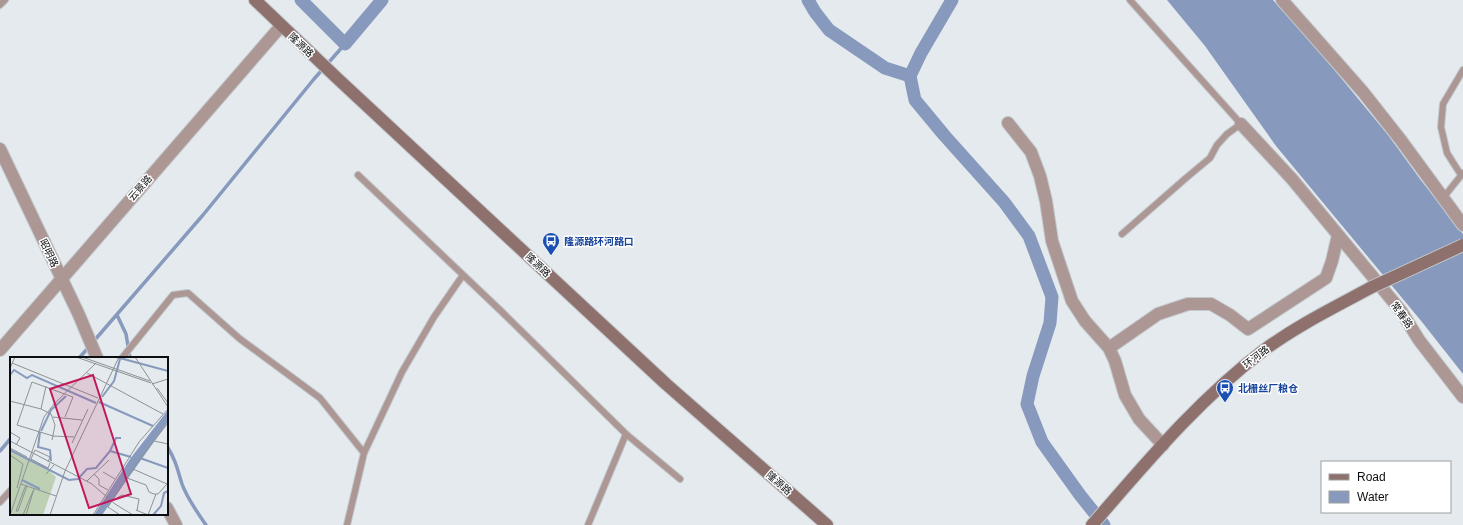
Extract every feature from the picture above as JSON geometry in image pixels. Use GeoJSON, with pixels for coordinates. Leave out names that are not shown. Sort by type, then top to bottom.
{"type":"FeatureCollection","features":[{"type":"Feature","properties":{"kind":"main road","name":"隆源路"},"geometry":{"type":"LineString","coordinates":[[257,3],[666,384],[827,525]]}},
{"type":"Feature","properties":{"kind":"main road","name":"环河路"},"geometry":{"type":"LineString","coordinates":[[1092,525],[1187,418],[1211,394],[1265,350],[1296,329],[1372,287],[1463,245]]}},
{"type":"Feature","properties":{"kind":"street"},"geometry":{"type":"LineString","coordinates":[[1282,0],[1363,92],[1404,144],[1463,225]]}},
{"type":"Feature","properties":{"kind":"street","name":"云景路"},"geometry":{"type":"LineString","coordinates":[[0,350],[281,26]]}},
{"type":"Feature","properties":{"kind":"street"},"geometry":{"type":"LineString","coordinates":[[1008,122],[1031,152],[1040,176],[1046,201],[1052,241],[1072,301],[1085,321],[1109,348],[1115,361],[1126,395],[1139,419],[1163,445]]}},
{"type":"Feature","properties":{"kind":"street","name":"常春路"},"geometry":{"type":"LineString","coordinates":[[1241,124],[1292,179],[1401,312],[1419,340],[1463,397]]}},
{"type":"Feature","properties":{"kind":"street","name":"昭明路"},"geometry":{"type":"LineString","coordinates":[[0,149],[79,315],[95,354]]}},
{"type":"Feature","properties":{"kind":"street"},"geometry":{"type":"LineString","coordinates":[[1109,348],[1158,314],[1188,304],[1211,304],[1230,315],[1248,329],[1326,278],[1332,261],[1338,235]]}},
{"type":"Feature","properties":{"kind":"street"},"geometry":{"type":"LineString","coordinates":[[168,510],[176,525]]}},
{"type":"Feature","properties":{"kind":"lane"},"geometry":{"type":"LineString","coordinates":[[0,5],[5,0]]}},
{"type":"Feature","properties":{"kind":"lane"},"geometry":{"type":"LineString","coordinates":[[1122,234],[1210,158],[1217,145],[1227,134],[1241,124],[1130,0]]}},
{"type":"Feature","properties":{"kind":"lane"},"geometry":{"type":"LineString","coordinates":[[1444,198],[1462,174],[1448,153],[1441,127],[1443,104],[1463,70]]}},
{"type":"Feature","properties":{"kind":"lane"},"geometry":{"type":"LineString","coordinates":[[358,175],[626,434],[680,479]]}},
{"type":"Feature","properties":{"kind":"lane"},"geometry":{"type":"LineString","coordinates":[[347,525],[364,453],[402,372],[434,318],[463,276]]}},
{"type":"Feature","properties":{"kind":"lane"},"geometry":{"type":"LineString","coordinates":[[124,356],[173,295],[188,293],[240,339],[320,398],[364,453]]}},
{"type":"Feature","properties":{"kind":"lane"},"geometry":{"type":"LineString","coordinates":[[588,525],[626,434]]}},
{"type":"Feature","properties":{"kind":"lane"},"geometry":{"type":"LineString","coordinates":[[0,502],[10,491]]}},
{"type":"Feature","properties":{"kind":"water"},"geometry":{"type":"Polygon","coordinates":[[[1167,0],[1273,0],[1318,50],[1388,135],[1463,234],[1463,374],[1422,322],[1276,146],[1205,46],[1167,0]]]}},
{"type":"Feature","properties":{"kind":"waterway"},"geometry":{"type":"LineString","coordinates":[[301,0],[345,44],[382,0]]}},
{"type":"Feature","properties":{"kind":"waterway"},"geometry":{"type":"LineString","coordinates":[[808,0],[829,30],[885,68],[910,76]]}},
{"type":"Feature","properties":{"kind":"waterway"},"geometry":{"type":"LineString","coordinates":[[952,0],[921,53],[910,76],[915,100],[1004,202],[1029,236],[1052,297],[1050,323],[1033,376],[1027,404],[1042,442],[1080,495],[1104,525]]}},
{"type":"Feature","properties":{"kind":"waterway"},"geometry":{"type":"LineString","coordinates":[[93,342],[203,215],[314,79],[345,44]]}},
{"type":"Feature","properties":{"kind":"waterway"},"geometry":{"type":"LineString","coordinates":[[117,315],[126,334],[130,357]]}},
{"type":"Feature","properties":{"kind":"waterway"},"geometry":{"type":"LineString","coordinates":[[80,357],[89,347]]}},
{"type":"Feature","properties":{"kind":"waterway"},"geometry":{"type":"LineString","coordinates":[[0,451],[10,439]]}},
{"type":"Feature","properties":{"kind":"waterway"},"geometry":{"type":"LineString","coordinates":[[168,448],[192,505],[206,525]]}},
{"type":"Feature","properties":{"kind":"place","name":"隆源路环河路口"},"geometry":{"type":"Point","coordinates":[551,256]}},
{"type":"Feature","properties":{"kind":"place","name":"北栅丝厂粮仓"},"geometry":{"type":"Point","coordinates":[1225,403]}}]}
